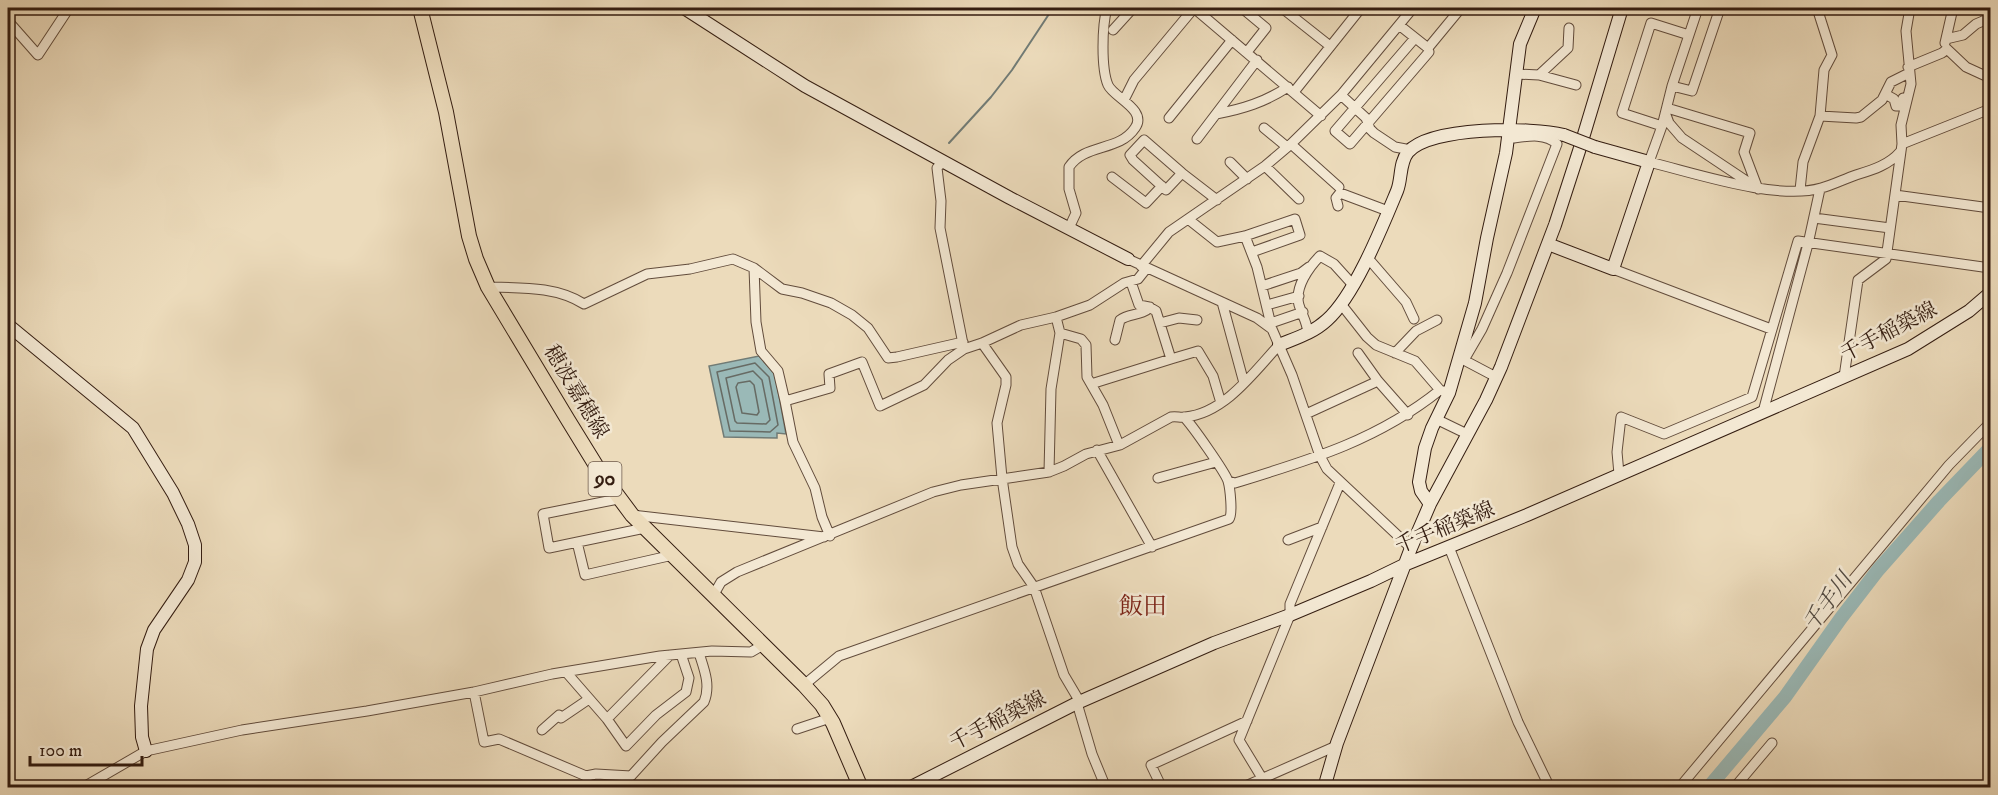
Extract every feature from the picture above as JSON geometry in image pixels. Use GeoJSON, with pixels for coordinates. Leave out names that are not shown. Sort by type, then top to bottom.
{"type":"FeatureCollection","features":[{"type":"Feature","properties":{"kind":"main road","name":"穂波嘉穂線"},"geometry":{"type":"LineString","coordinates":[[420,8],[446,112],[469,236],[488,286],[573,429],[618,499],[822,705],[861,788]]}},
{"type":"Feature","properties":{"kind":"street"},"geometry":{"type":"LineString","coordinates":[[8,21],[38,55],[69,8]]}},
{"type":"Feature","properties":{"kind":"street"},"geometry":{"type":"LineString","coordinates":[[684,8],[805,86],[943,161],[1143,267],[1272,326]]}},
{"type":"Feature","properties":{"kind":"street"},"geometry":{"type":"LineString","coordinates":[[1069,228],[1076,213],[1069,189],[1069,167],[1081,154],[1114,144],[1128,136],[1136,127],[1137,117],[1124,100],[1112,91],[1106,77],[1103,34],[1107,8]]}},
{"type":"Feature","properties":{"kind":"street"},"geometry":{"type":"LineString","coordinates":[[1113,30],[1132,8]]}},
{"type":"Feature","properties":{"kind":"street"},"geometry":{"type":"LineString","coordinates":[[1124,100],[1134,80],[1194,8],[1321,116]]}},
{"type":"Feature","properties":{"kind":"street"},"geometry":{"type":"LineString","coordinates":[[1242,8],[1266,28],[1247,52]]}},
{"type":"Feature","properties":{"kind":"street"},"geometry":{"type":"LineString","coordinates":[[1282,8],[1330,45]]}},
{"type":"Feature","properties":{"kind":"street"},"geometry":{"type":"LineString","coordinates":[[1216,114],[1241,110],[1291,90],[1361,8]]}},
{"type":"Feature","properties":{"kind":"street"},"geometry":{"type":"LineString","coordinates":[[488,286],[547,290],[561,293],[584,304],[647,274],[690,269],[733,259],[754,268],[782,289],[831,303],[852,315],[868,328],[888,358],[982,344],[1021,325],[1056,317],[1090,305],[1124,283],[1138,279],[1143,267],[1168,232],[1266,166],[1289,146],[1341,95],[1413,8]]}},
{"type":"Feature","properties":{"kind":"street"},"geometry":{"type":"LineString","coordinates":[[1416,38],[1335,131],[1350,144],[1429,52],[1428,48],[1461,8]]}},
{"type":"Feature","properties":{"kind":"street"},"geometry":{"type":"LineString","coordinates":[[1324,788],[1336,746],[1411,548],[1430,504],[1496,377],[1548,244],[1580,151],[1622,8]]}},
{"type":"Feature","properties":{"kind":"street"},"geometry":{"type":"LineString","coordinates":[[1613,269],[1662,126],[1672,86],[1698,8]]}},
{"type":"Feature","properties":{"kind":"street"},"geometry":{"type":"LineString","coordinates":[[1672,86],[1692,91],[1720,8]]}},
{"type":"Feature","properties":{"kind":"street"},"geometry":{"type":"LineString","coordinates":[[1800,190],[1803,162],[1820,116],[1824,70],[1832,55],[1817,8]]}},
{"type":"Feature","properties":{"kind":"street"},"geometry":{"type":"LineString","coordinates":[[1844,377],[1858,280],[1886,259],[1887,255],[1901,148],[1900,125],[1911,84],[1906,31],[1910,8]]}},
{"type":"Feature","properties":{"kind":"street"},"geometry":{"type":"LineString","coordinates":[[1820,116],[1861,117],[1878,104],[1891,82],[1908,70],[1942,53],[1947,44],[1953,8]]}},
{"type":"Feature","properties":{"kind":"street"},"geometry":{"type":"LineString","coordinates":[[1462,359],[1487,238],[1512,134],[1520,44],[1530,10]]}},
{"type":"Feature","properties":{"kind":"street"},"geometry":{"type":"LineString","coordinates":[[1947,44],[1976,24],[1990,18]]}},
{"type":"Feature","properties":{"kind":"street"},"geometry":{"type":"LineString","coordinates":[[1662,126],[1622,113],[1651,24],[1689,35]]}},
{"type":"Feature","properties":{"kind":"street"},"geometry":{"type":"LineString","coordinates":[[1399,25],[1428,48]]}},
{"type":"Feature","properties":{"kind":"street"},"geometry":{"type":"LineString","coordinates":[[1539,75],[1568,48],[1569,28]]}},
{"type":"Feature","properties":{"kind":"street"},"geometry":{"type":"LineString","coordinates":[[1169,118],[1232,40]]}},
{"type":"Feature","properties":{"kind":"street"},"geometry":{"type":"LineString","coordinates":[[1947,44],[1966,67],[1990,78]]}},
{"type":"Feature","properties":{"kind":"street"},"geometry":{"type":"LineString","coordinates":[[1197,139],[1257,60]]}},
{"type":"Feature","properties":{"kind":"street"},"geometry":{"type":"LineString","coordinates":[[1516,74],[1539,75],[1576,85]]}},
{"type":"Feature","properties":{"kind":"street"},"geometry":{"type":"LineString","coordinates":[[1885,94],[1894,99],[1896,106],[1900,106],[1905,92],[1909,89]]}},
{"type":"Feature","properties":{"kind":"street"},"geometry":{"type":"LineString","coordinates":[[1341,95],[1366,118],[1367,125],[1374,134],[1388,144],[1411,150]]}},
{"type":"Feature","properties":{"kind":"street"},"geometry":{"type":"LineString","coordinates":[[1666,110],[1750,134],[1744,152],[1758,189]]}},
{"type":"Feature","properties":{"kind":"street"},"geometry":{"type":"LineString","coordinates":[[1666,110],[1669,123],[1682,138],[1758,189]]}},
{"type":"Feature","properties":{"kind":"street"},"geometry":{"type":"LineString","coordinates":[[1512,134],[1536,129],[1564,135],[1595,147],[1758,189],[1820,189],[1885,164],[1901,148],[1970,116],[1990,110]]}},
{"type":"Feature","properties":{"kind":"street"},"geometry":{"type":"LineString","coordinates":[[1264,128],[1339,188]]}},
{"type":"Feature","properties":{"kind":"street"},"geometry":{"type":"LineString","coordinates":[[713,596],[721,582],[729,576],[933,492],[961,485],[1049,472],[1097,450],[1119,445],[1164,420],[1178,416],[1184,417],[1221,403],[1244,383],[1279,345],[1308,333],[1326,321],[1341,304],[1353,285],[1388,211],[1399,186],[1406,156],[1411,150],[1432,139],[1487,130],[1548,138],[1557,144],[1508,273],[1477,338],[1462,359],[1445,392],[1425,448],[1419,482],[1421,491],[1430,504]]}},
{"type":"Feature","properties":{"kind":"street"},"geometry":{"type":"LineString","coordinates":[[1182,173],[1166,190],[1131,157],[1131,153],[1144,140],[1217,200]]}},
{"type":"Feature","properties":{"kind":"street"},"geometry":{"type":"LineString","coordinates":[[943,161],[937,168],[941,201],[940,228],[964,346]]}},
{"type":"Feature","properties":{"kind":"street"},"geometry":{"type":"LineString","coordinates":[[1230,162],[1247,179]]}},
{"type":"Feature","properties":{"kind":"street"},"geometry":{"type":"LineString","coordinates":[[1266,166],[1299,199]]}},
{"type":"Feature","properties":{"kind":"street"},"geometry":{"type":"LineString","coordinates":[[1112,177],[1146,203],[1162,186]]}},
{"type":"Feature","properties":{"kind":"street"},"geometry":{"type":"LineString","coordinates":[[1762,412],[1808,244],[1820,189]]}},
{"type":"Feature","properties":{"kind":"street"},"geometry":{"type":"LineString","coordinates":[[1338,206],[1336,198],[1340,193],[1388,211]]}},
{"type":"Feature","properties":{"kind":"street"},"geometry":{"type":"LineString","coordinates":[[1894,195],[1990,208]]}},
{"type":"Feature","properties":{"kind":"street"},"geometry":{"type":"LineString","coordinates":[[1814,218],[1890,228]]}},
{"type":"Feature","properties":{"kind":"street"},"geometry":{"type":"LineString","coordinates":[[1188,219],[1218,242],[1245,236],[1295,219],[1300,235],[1252,252]]}},
{"type":"Feature","properties":{"kind":"street"},"geometry":{"type":"LineString","coordinates":[[1245,236],[1252,252],[1272,326],[1320,456],[1327,469],[1340,483],[1411,548]]}},
{"type":"Feature","properties":{"kind":"street"},"geometry":{"type":"LineString","coordinates":[[1619,474],[1617,452],[1622,417],[1664,434],[1752,397],[1798,242],[1990,268]]}},
{"type":"Feature","properties":{"kind":"street"},"geometry":{"type":"LineString","coordinates":[[1548,244],[1771,329]]}},
{"type":"Feature","properties":{"kind":"street"},"geometry":{"type":"LineString","coordinates":[[1308,333],[1303,312],[1299,306],[1299,296],[1306,272],[1320,256],[1334,264],[1353,285]]}},
{"type":"Feature","properties":{"kind":"street"},"geometry":{"type":"LineString","coordinates":[[1367,257],[1406,302],[1414,319]]}},
{"type":"Feature","properties":{"kind":"street"},"geometry":{"type":"LineString","coordinates":[[1262,286],[1301,273],[1311,266]]}},
{"type":"Feature","properties":{"kind":"street"},"geometry":{"type":"LineString","coordinates":[[754,268],[756,322],[761,351],[778,371],[793,442],[815,488],[828,536]]}},
{"type":"Feature","properties":{"kind":"street"},"geometry":{"type":"LineString","coordinates":[[1131,282],[1139,305],[1156,311],[1171,359]]}},
{"type":"Feature","properties":{"kind":"street","name":"千手稲築線"},"geometry":{"type":"LineString","coordinates":[[909,788],[1079,702],[1214,643],[1290,615],[1404,565],[1527,516],[1908,349],[1969,311],[1990,293]]}},
{"type":"Feature","properties":{"kind":"street"},"geometry":{"type":"LineString","coordinates":[[1267,305],[1299,296]]}},
{"type":"Feature","properties":{"kind":"street"},"geometry":{"type":"LineString","coordinates":[[1222,302],[1244,383]]}},
{"type":"Feature","properties":{"kind":"street"},"geometry":{"type":"LineString","coordinates":[[1341,304],[1376,345],[1415,362],[1445,392]]}},
{"type":"Feature","properties":{"kind":"street"},"geometry":{"type":"LineString","coordinates":[[1115,340],[1120,320],[1143,312],[1150,307]]}},
{"type":"Feature","properties":{"kind":"street"},"geometry":{"type":"LineString","coordinates":[[1272,326],[1303,312]]}},
{"type":"Feature","properties":{"kind":"street"},"geometry":{"type":"LineString","coordinates":[[1049,472],[1051,390],[1060,333],[1056,317]]}},
{"type":"Feature","properties":{"kind":"street"},"geometry":{"type":"LineString","coordinates":[[1160,323],[1179,318],[1197,320]]}},
{"type":"Feature","properties":{"kind":"street"},"geometry":{"type":"LineString","coordinates":[[1395,353],[1416,331],[1437,320]]}},
{"type":"Feature","properties":{"kind":"street"},"geometry":{"type":"LineString","coordinates":[[8,325],[133,428],[173,493],[195,545],[195,562],[188,580],[154,630],[147,649],[141,706],[142,737],[146,751]]}},
{"type":"Feature","properties":{"kind":"street"},"geometry":{"type":"LineString","coordinates":[[1060,333],[1081,339],[1086,345],[1086,371],[1119,445]]}},
{"type":"Feature","properties":{"kind":"street"},"geometry":{"type":"LineString","coordinates":[[982,344],[1006,376],[997,423],[1012,547],[1018,564],[1034,587],[1064,675],[1079,702],[1092,754],[1106,788]]}},
{"type":"Feature","properties":{"kind":"street"},"geometry":{"type":"LineString","coordinates":[[785,401],[830,388],[829,374],[862,362],[880,406],[924,385],[964,346]]}},
{"type":"Feature","properties":{"kind":"street"},"geometry":{"type":"LineString","coordinates":[[1091,384],[1198,351],[1213,376],[1221,403]]}},
{"type":"Feature","properties":{"kind":"street"},"geometry":{"type":"LineString","coordinates":[[1358,353],[1378,381],[1408,415]]}},
{"type":"Feature","properties":{"kind":"street"},"geometry":{"type":"LineString","coordinates":[[1462,359],[1496,377]]}},
{"type":"Feature","properties":{"kind":"street"},"geometry":{"type":"LineString","coordinates":[[1306,414],[1378,381]]}},
{"type":"Feature","properties":{"kind":"street"},"geometry":{"type":"LineString","coordinates":[[1228,482],[1235,483],[1320,456],[1369,436],[1445,392]]}},
{"type":"Feature","properties":{"kind":"street"},"geometry":{"type":"LineString","coordinates":[[804,685],[839,656],[1229,519],[1233,512],[1228,482],[1195,430],[1184,417]]}},
{"type":"Feature","properties":{"kind":"street"},"geometry":{"type":"LineString","coordinates":[[1436,419],[1467,434]]}},
{"type":"Feature","properties":{"kind":"street"},"geometry":{"type":"LineString","coordinates":[[1679,788],[1949,465],[1990,423]]}},
{"type":"Feature","properties":{"kind":"street"},"geometry":{"type":"LineString","coordinates":[[1097,450],[1152,546]]}},
{"type":"Feature","properties":{"kind":"street"},"geometry":{"type":"LineString","coordinates":[[1158,478],[1216,462]]}},
{"type":"Feature","properties":{"kind":"street"},"geometry":{"type":"LineString","coordinates":[[1262,778],[1239,740],[1290,615],[1290,604],[1340,483]]}},
{"type":"Feature","properties":{"kind":"street"},"geometry":{"type":"LineString","coordinates":[[618,499],[543,514],[549,548],[645,528]]}},
{"type":"Feature","properties":{"kind":"street"},"geometry":{"type":"LineString","coordinates":[[632,515],[828,536]]}},
{"type":"Feature","properties":{"kind":"street"},"geometry":{"type":"LineString","coordinates":[[1288,540],[1322,527]]}},
{"type":"Feature","properties":{"kind":"street"},"geometry":{"type":"LineString","coordinates":[[577,542],[585,575],[673,555]]}},
{"type":"Feature","properties":{"kind":"street"},"geometry":{"type":"LineString","coordinates":[[1449,547],[1514,712],[1550,788]]}},
{"type":"Feature","properties":{"kind":"street"},"geometry":{"type":"LineString","coordinates":[[82,788],[146,751],[242,730],[367,711],[474,692],[566,672],[670,655],[699,652],[751,652],[763,645]]}},
{"type":"Feature","properties":{"kind":"street"},"geometry":{"type":"LineString","coordinates":[[474,692],[484,742],[500,739],[585,776],[596,774],[631,776],[662,742],[704,702],[707,695],[707,676],[699,652]]}},
{"type":"Feature","properties":{"kind":"street"},"geometry":{"type":"LineString","coordinates":[[566,672],[607,719],[626,746],[656,715],[686,692],[689,678],[681,654]]}},
{"type":"Feature","properties":{"kind":"street"},"geometry":{"type":"LineString","coordinates":[[607,719],[670,655]]}},
{"type":"Feature","properties":{"kind":"street"},"geometry":{"type":"LineString","coordinates":[[543,730],[559,715],[561,718],[589,699]]}},
{"type":"Feature","properties":{"kind":"street"},"geometry":{"type":"LineString","coordinates":[[797,729],[830,718]]}},
{"type":"Feature","properties":{"kind":"street"},"geometry":{"type":"LineString","coordinates":[[1162,788],[1151,765],[1247,721]]}},
{"type":"Feature","properties":{"kind":"street"},"geometry":{"type":"LineString","coordinates":[[1734,788],[1772,743]]}},
{"type":"Feature","properties":{"kind":"street"},"geometry":{"type":"LineString","coordinates":[[1241,788],[1336,746]]}},
{"type":"Feature","properties":{"kind":"street"},"geometry":{"type":"LineString","coordinates":[[585,776],[589,788]]}},
{"type":"Feature","properties":{"kind":"water"},"geometry":{"type":"Polygon","coordinates":[[[759,356],[775,374],[786,434],[777,433],[777,438],[724,437],[709,366],[759,356]]]}},
{"type":"Feature","properties":{"kind":"waterway"},"geometry":{"type":"LineString","coordinates":[[949,143],[1012,70],[1053,8]]}},
{"type":"Feature","properties":{"kind":"waterway","name":"千手川"},"geometry":{"type":"LineString","coordinates":[[1708,788],[1785,697],[1878,570],[1990,448]]}},
{"type":"Feature","properties":{"kind":"district","name":"飯田"},"geometry":{"type":"Point","coordinates":[1143,607]}}]}
